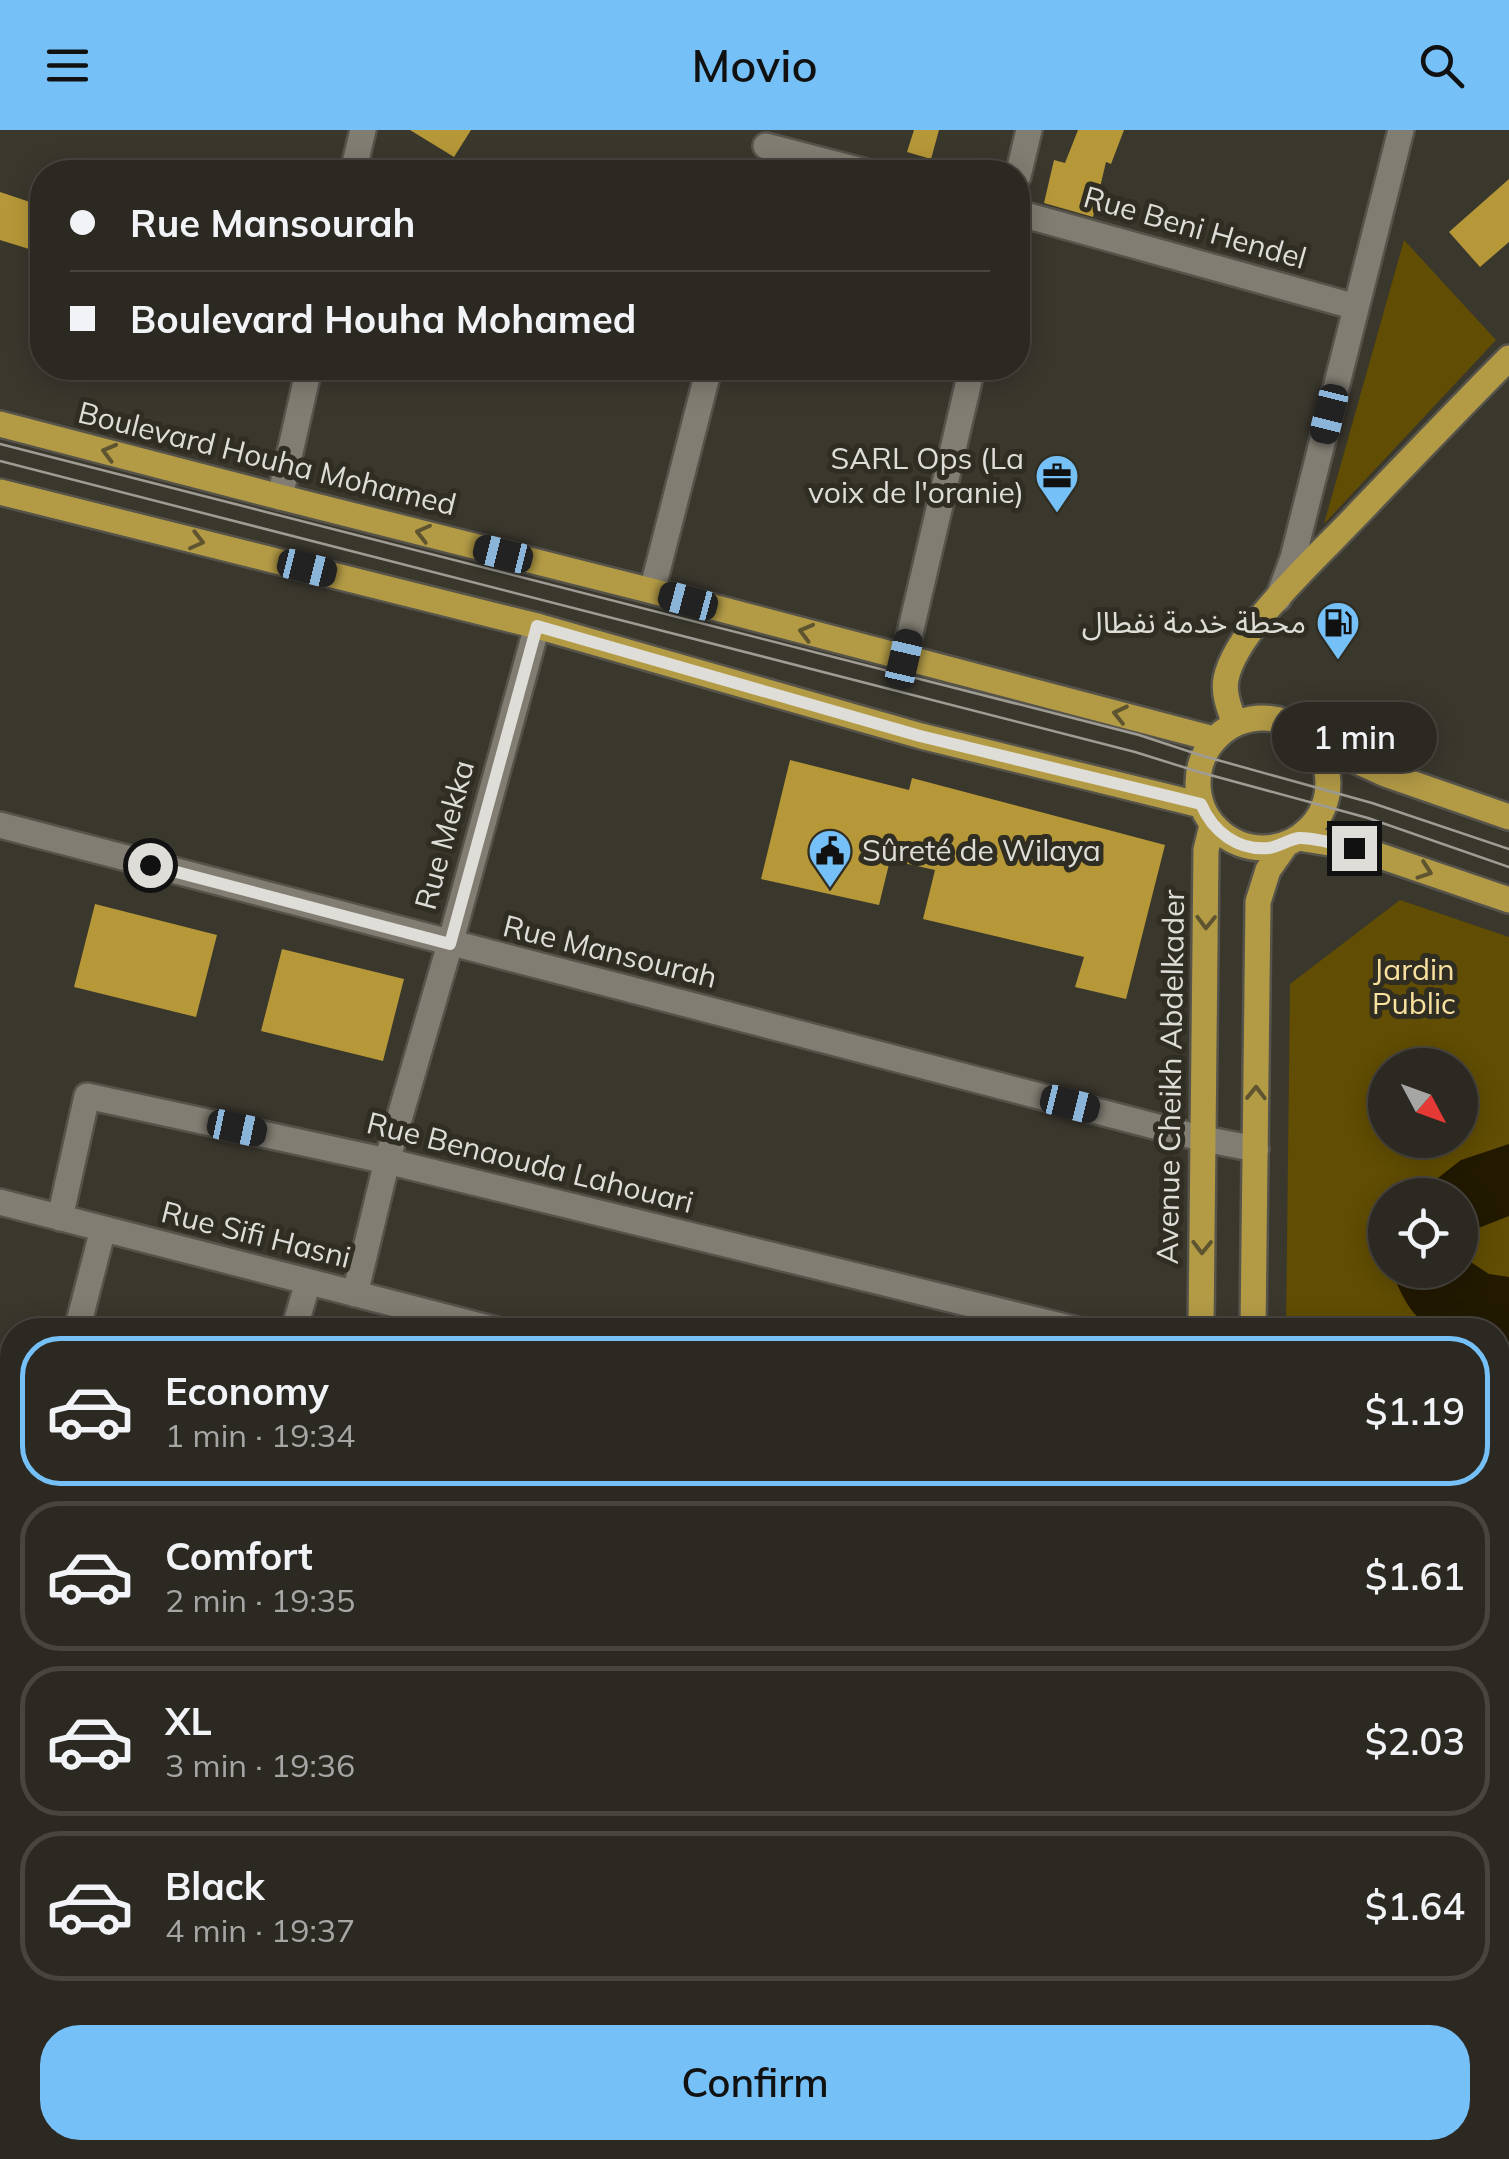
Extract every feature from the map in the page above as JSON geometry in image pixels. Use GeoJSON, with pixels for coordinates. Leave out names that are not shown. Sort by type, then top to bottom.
{"type":"FeatureCollection","features":[{"type":"Feature","properties":{"kind":"main road"},"geometry":{"type":"LineString","coordinates":[[1224,732],[1228,672],[1252,628],[1509,358]]}},
{"type":"Feature","properties":{"kind":"main road","name":"Boulevard Houha Mohamed"},"geometry":{"type":"LineString","coordinates":[[0,424],[904,659],[1224,732]]}},
{"type":"Feature","properties":{"kind":"main road"},"geometry":{"type":"LineString","coordinates":[[0,492],[537,626],[1206,815]]}},
{"type":"Feature","properties":{"kind":"main road"},"geometry":{"type":"LineString","coordinates":[[1509,817],[1385,774],[1313,741],[1293,725],[1266,718],[1250,719],[1224,732],[1203,756],[1198,772],[1206,815],[1228,838],[1246,846],[1268,848],[1292,841],[1354,848],[1509,900]]}},
{"type":"Feature","properties":{"kind":"main road"},"geometry":{"type":"LineString","coordinates":[[1253,1318],[1258,902],[1268,870],[1318,818],[1328,789],[1326,768],[1313,741]]}},
{"type":"Feature","properties":{"kind":"main road","name":"Avenue Cheikh Abdelkader"},"geometry":{"type":"LineString","coordinates":[[1201,1318],[1206,815]]}},
{"type":"Feature","properties":{"kind":"street"},"geometry":{"type":"LineString","coordinates":[[356,160],[363,130]]}},
{"type":"Feature","properties":{"kind":"street"},"geometry":{"type":"LineString","coordinates":[[1022,160],[1030,130]]}},
{"type":"Feature","properties":{"kind":"street"},"geometry":{"type":"LineString","coordinates":[[1278,598],[1293,558],[1402,130]]}},
{"type":"Feature","properties":{"kind":"street"},"geometry":{"type":"LineString","coordinates":[[768,138],[831,160]]}},
{"type":"Feature","properties":{"kind":"street","name":"Rue Beni Hendel"},"geometry":{"type":"LineString","coordinates":[[1030,216],[1356,307]]}},
{"type":"Feature","properties":{"kind":"street"},"geometry":{"type":"LineString","coordinates":[[280,497],[306,380]]}},
{"type":"Feature","properties":{"kind":"street"},"geometry":{"type":"LineString","coordinates":[[652,591],[706,380]]}},
{"type":"Feature","properties":{"kind":"street"},"geometry":{"type":"LineString","coordinates":[[904,659],[969,380]]}},
{"type":"Feature","properties":{"kind":"street","name":"Rue Mekka"},"geometry":{"type":"LineString","coordinates":[[355,1294],[387,1161],[537,626]]}},
{"type":"Feature","properties":{"kind":"street","name":"Rue Mansourah"},"geometry":{"type":"LineString","coordinates":[[0,825],[1204,1139],[1256,1149]]}},
{"type":"Feature","properties":{"kind":"street","name":"Rue Benaouda Lahouari"},"geometry":{"type":"LineString","coordinates":[[60,1218],[87,1096],[387,1161],[1028,1318]]}},
{"type":"Feature","properties":{"kind":"street","name":"Rue Sifi Hasni"},"geometry":{"type":"LineString","coordinates":[[0,1202],[447,1318]]}},
{"type":"Feature","properties":{"kind":"street"},"geometry":{"type":"LineString","coordinates":[[81,1318],[104,1229]]}},
{"type":"Feature","properties":{"kind":"street"},"geometry":{"type":"LineString","coordinates":[[298,1318],[308,1282]]}},
{"type":"Feature","properties":{"kind":"green space"},"geometry":{"type":"Polygon","coordinates":[[[1404,240],[1496,340],[1324,524],[1404,240]]]}},
{"type":"Feature","properties":{"kind":"green space","name":"Jardin Public"},"geometry":{"type":"Polygon","coordinates":[[[1400,900],[1509,937],[1509,1318],[1286,1318],[1290,984],[1400,900]]]}},
{"type":"Feature","properties":{"kind":"shaded area"},"geometry":{"type":"Polygon","coordinates":[[[1509,1144],[1509,1216],[1478,1228],[1478,1178],[1438,1178],[1461,1160],[1478,1158],[1478,1154],[1509,1144]]]}},
{"type":"Feature","properties":{"kind":"shaded area"},"geometry":{"type":"Polygon","coordinates":[[[1478,1267],[1489,1274],[1509,1277],[1509,1318],[1419,1318],[1399,1288],[1478,1288],[1478,1267]]]}},
{"type":"Feature","properties":{"kind":"building"},"geometry":{"type":"Polygon","coordinates":[[[410,130],[471,130],[454,157],[410,130]]]}},
{"type":"Feature","properties":{"kind":"building"},"geometry":{"type":"Polygon","coordinates":[[[914,130],[939,130],[931,159],[907,152],[914,130]]]}},
{"type":"Feature","properties":{"kind":"building"},"geometry":{"type":"Polygon","coordinates":[[[1078,130],[1124,130],[1111,164],[1106,162],[1093,217],[1044,203],[1054,160],[1065,163],[1078,130]]]}},
{"type":"Feature","properties":{"kind":"building"},"geometry":{"type":"Polygon","coordinates":[[[1509,179],[1509,242],[1480,267],[1449,232],[1509,179]]]}},
{"type":"Feature","properties":{"kind":"building"},"geometry":{"type":"Polygon","coordinates":[[[0,192],[30,202],[30,249],[0,240],[0,192]]]}},
{"type":"Feature","properties":{"kind":"building"},"geometry":{"type":"Polygon","coordinates":[[[790,760],[909,790],[912,778],[1165,845],[1126,999],[1075,987],[1084,957],[923,919],[935,870],[890,860],[879,905],[761,879],[790,760]]]}},
{"type":"Feature","properties":{"kind":"building"},"geometry":{"type":"Polygon","coordinates":[[[95,904],[217,935],[196,1017],[74,987],[95,904]]]}},
{"type":"Feature","properties":{"kind":"building"},"geometry":{"type":"Polygon","coordinates":[[[282,949],[404,979],[383,1061],[261,1031],[282,949]]]}},
{"type":"Feature","properties":{"kind":"tram line"},"geometry":{"type":"LineString","coordinates":[[0,444],[1139,735],[1372,803],[1509,849]]}},
{"type":"Feature","properties":{"kind":"tram line"},"geometry":{"type":"LineString","coordinates":[[0,461],[1135,752],[1368,818],[1509,867]]}},
{"type":"Feature","properties":{"kind":"place","name":"SARL Ops (La voix de l'oranie)"},"geometry":{"type":"Point","coordinates":[1057,514]}},
{"type":"Feature","properties":{"kind":"place","name":"محطة خدمة نفطال"},"geometry":{"type":"Point","coordinates":[1338,661]}},
{"type":"Feature","properties":{"kind":"place","name":"Sûreté de Wilaya"},"geometry":{"type":"Point","coordinates":[830,889]}},
{"type":"Feature","properties":{"kind":"route"},"geometry":{"type":"LineString","coordinates":[[150,865],[450,944],[537,626],[920,736],[1201,804],[1212,825],[1246,846],[1268,848],[1298,838],[1354,848]]}}]}
